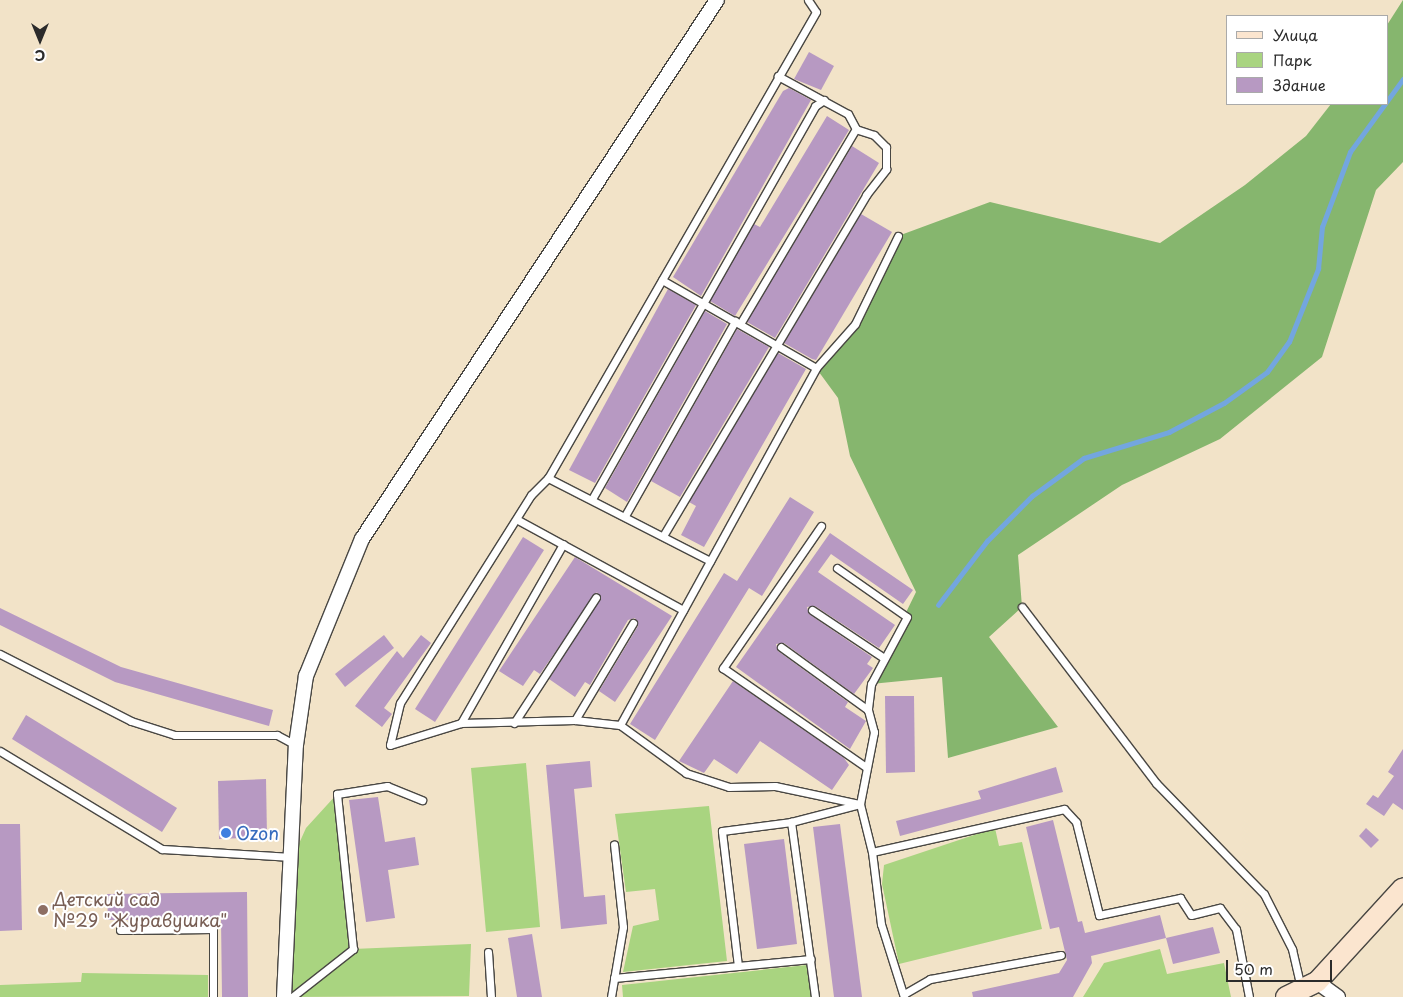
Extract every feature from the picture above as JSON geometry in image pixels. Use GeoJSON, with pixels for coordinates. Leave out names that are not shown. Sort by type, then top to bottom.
{"type":"FeatureCollection","features":[{"type":"Feature","properties":{"kind":"main road"},"geometry":{"type":"LineString","coordinates":[[1302,989],[1403,888]]}},
{"type":"Feature","properties":{"kind":"street"},"geometry":{"type":"LineString","coordinates":[[284,997],[293,857],[296,745],[306,676],[362,539],[717,0]]}},
{"type":"Feature","properties":{"kind":"street"},"geometry":{"type":"LineString","coordinates":[[1302,989],[1338,997]]}},
{"type":"Feature","properties":{"kind":"lane"},"geometry":{"type":"LineString","coordinates":[[808,0],[816,12],[548,478],[531,495],[518,520],[400,703],[390,745],[461,723],[575,720],[620,725],[686,773],[729,787],[775,786],[840,796],[860,804]]}},
{"type":"Feature","properties":{"kind":"lane"},"geometry":{"type":"LineString","coordinates":[[664,536],[775,348],[886,169],[886,147],[874,135],[856,129],[848,114],[778,76]]}},
{"type":"Feature","properties":{"kind":"lane"},"geometry":{"type":"LineString","coordinates":[[592,500],[815,106],[824,100]]}},
{"type":"Feature","properties":{"kind":"lane"},"geometry":{"type":"LineString","coordinates":[[626,514],[738,322],[856,129]]}},
{"type":"Feature","properties":{"kind":"lane"},"geometry":{"type":"LineString","coordinates":[[620,725],[816,368],[855,324],[898,236]]}},
{"type":"Feature","properties":{"kind":"lane"},"geometry":{"type":"LineString","coordinates":[[662,280],[738,322],[775,348],[816,368]]}},
{"type":"Feature","properties":{"kind":"lane"},"geometry":{"type":"LineString","coordinates":[[548,478],[592,500],[626,514],[710,561]]}},
{"type":"Feature","properties":{"kind":"lane"},"geometry":{"type":"LineString","coordinates":[[518,520],[683,610]]}},
{"type":"Feature","properties":{"kind":"lane"},"geometry":{"type":"LineString","coordinates":[[821,526],[723,668],[866,766]]}},
{"type":"Feature","properties":{"kind":"lane"},"geometry":{"type":"LineString","coordinates":[[461,723],[563,544]]}},
{"type":"Feature","properties":{"kind":"lane"},"geometry":{"type":"LineString","coordinates":[[837,568],[907,617],[872,684],[868,710],[874,732],[860,804],[872,852],[881,924],[904,996],[930,979],[1061,955]]}},
{"type":"Feature","properties":{"kind":"lane"},"geometry":{"type":"LineString","coordinates":[[514,723],[596,597]]}},
{"type":"Feature","properties":{"kind":"lane"},"geometry":{"type":"LineString","coordinates":[[1022,607],[1156,783],[1264,894],[1292,949],[1302,989]]}},
{"type":"Feature","properties":{"kind":"lane"},"geometry":{"type":"LineString","coordinates":[[812,610],[884,658]]}},
{"type":"Feature","properties":{"kind":"lane"},"geometry":{"type":"LineString","coordinates":[[575,720],[634,623]]}},
{"type":"Feature","properties":{"kind":"lane"},"geometry":{"type":"LineString","coordinates":[[781,647],[868,710]]}},
{"type":"Feature","properties":{"kind":"lane"},"geometry":{"type":"LineString","coordinates":[[0,654],[131,721],[174,734],[277,734],[296,745]]}},
{"type":"Feature","properties":{"kind":"lane"},"geometry":{"type":"LineString","coordinates":[[0,751],[162,849],[293,857]]}},
{"type":"Feature","properties":{"kind":"lane"},"geometry":{"type":"LineString","coordinates":[[292,997],[352,949],[337,794],[387,786],[422,800]]}},
{"type":"Feature","properties":{"kind":"lane"},"geometry":{"type":"LineString","coordinates":[[738,966],[722,831],[790,822],[860,804]]}},
{"type":"Feature","properties":{"kind":"lane"},"geometry":{"type":"LineString","coordinates":[[872,852],[1064,809],[1076,822],[1099,916],[1180,898],[1191,914],[1220,908],[1236,929],[1249,997]]}},
{"type":"Feature","properties":{"kind":"lane"},"geometry":{"type":"LineString","coordinates":[[790,822],[815,997]]}},
{"type":"Feature","properties":{"kind":"lane"},"geometry":{"type":"LineString","coordinates":[[611,997],[622,927],[614,844]]}},
{"type":"Feature","properties":{"kind":"lane"},"geometry":{"type":"LineString","coordinates":[[120,930],[213,929],[213,997]]}},
{"type":"Feature","properties":{"kind":"lane"},"geometry":{"type":"LineString","coordinates":[[488,952],[491,997]]}},
{"type":"Feature","properties":{"kind":"lane"},"geometry":{"type":"LineString","coordinates":[[614,978],[811,959]]}},
{"type":"Feature","properties":{"kind":"green space"},"geometry":{"type":"Polygon","coordinates":[[[1403,0],[1403,162],[1376,190],[1322,357],[1220,439],[1122,485],[1018,555],[1022,607],[989,637],[1058,727],[948,758],[942,677],[871,684],[916,592],[850,456],[838,398],[816,368],[855,324],[898,236],[990,202],[1160,243],[1245,185],[1306,136],[1330,105],[1388,105],[1388,23],[1403,0]]]}},
{"type":"Feature","properties":{"kind":"green space"},"geometry":{"type":"Polygon","coordinates":[[[526,763],[540,927],[486,932],[471,768],[526,763]]]}},
{"type":"Feature","properties":{"kind":"green space"},"geometry":{"type":"Polygon","coordinates":[[[337,794],[353,949],[471,944],[469,996],[284,997],[293,857],[306,828],[337,794]]]}},
{"type":"Feature","properties":{"kind":"green space"},"geometry":{"type":"Polygon","coordinates":[[[709,806],[727,961],[623,972],[633,926],[659,920],[655,889],[626,892],[615,814],[709,806]]]}},
{"type":"Feature","properties":{"kind":"green space"},"geometry":{"type":"Polygon","coordinates":[[[995,828],[999,846],[1022,842],[1042,929],[899,964],[882,884],[884,865],[995,828]]]}},
{"type":"Feature","properties":{"kind":"green space"},"geometry":{"type":"Polygon","coordinates":[[[1160,949],[1167,974],[1224,963],[1231,997],[1083,997],[1104,963],[1160,949]]]}},
{"type":"Feature","properties":{"kind":"green space"},"geometry":{"type":"Polygon","coordinates":[[[807,965],[811,997],[623,997],[622,985],[807,965]]]}},
{"type":"Feature","properties":{"kind":"green space"},"geometry":{"type":"Polygon","coordinates":[[[82,973],[208,975],[208,997],[0,997],[0,985],[81,982],[82,973]]]}},
{"type":"Feature","properties":{"kind":"building"},"geometry":{"type":"Polygon","coordinates":[[[809,52],[834,66],[821,90],[794,79],[809,52]]]}},
{"type":"Feature","properties":{"kind":"building"},"geometry":{"type":"Polygon","coordinates":[[[789,88],[811,100],[701,296],[673,277],[783,91],[789,88]]]}},
{"type":"Feature","properties":{"kind":"building"},"geometry":{"type":"Polygon","coordinates":[[[827,116],[849,130],[735,316],[710,301],[754,224],[760,227],[827,116]]]}},
{"type":"Feature","properties":{"kind":"building"},"geometry":{"type":"Polygon","coordinates":[[[852,146],[879,163],[775,338],[747,322],[852,146]]]}},
{"type":"Feature","properties":{"kind":"building"},"geometry":{"type":"Polygon","coordinates":[[[861,214],[892,232],[816,360],[812,359],[784,343],[861,214]]]}},
{"type":"Feature","properties":{"kind":"building"},"geometry":{"type":"Polygon","coordinates":[[[668,289],[696,305],[595,483],[569,470],[668,289]]]}},
{"type":"Feature","properties":{"kind":"building"},"geometry":{"type":"Polygon","coordinates":[[[705,311],[727,324],[627,502],[605,488],[705,311]]]}},
{"type":"Feature","properties":{"kind":"building"},"geometry":{"type":"Polygon","coordinates":[[[737,329],[769,347],[680,497],[651,481],[737,329]]]}},
{"type":"Feature","properties":{"kind":"building"},"geometry":{"type":"Polygon","coordinates":[[[778,353],[806,369],[704,547],[681,535],[696,506],[689,502],[778,353]]]}},
{"type":"Feature","properties":{"kind":"building"},"geometry":{"type":"Polygon","coordinates":[[[790,497],[814,512],[762,596],[749,588],[655,740],[630,724],[724,573],[737,581],[790,497]]]}},
{"type":"Feature","properties":{"kind":"building"},"geometry":{"type":"Polygon","coordinates":[[[830,533],[913,590],[903,604],[831,554],[818,572],[895,625],[879,648],[815,606],[807,607],[809,614],[872,657],[867,664],[873,668],[854,694],[784,643],[776,644],[778,651],[848,702],[845,707],[866,721],[850,749],[736,667],[830,533]]]}},
{"type":"Feature","properties":{"kind":"building"},"geometry":{"type":"Polygon","coordinates":[[[523,537],[544,550],[435,722],[415,709],[523,537]]]}},
{"type":"Feature","properties":{"kind":"building"},"geometry":{"type":"Polygon","coordinates":[[[575,557],[672,616],[615,702],[599,691],[638,626],[635,618],[628,620],[590,685],[585,682],[575,697],[549,679],[600,600],[597,592],[540,674],[534,670],[523,686],[499,671],[575,557]]]}},
{"type":"Feature","properties":{"kind":"building"},"geometry":{"type":"Polygon","coordinates":[[[0,608],[121,667],[273,710],[269,726],[115,682],[0,625],[0,608]]]}},
{"type":"Feature","properties":{"kind":"building"},"geometry":{"type":"Polygon","coordinates":[[[384,635],[394,648],[345,687],[335,674],[384,635]]]}},
{"type":"Feature","properties":{"kind":"building"},"geometry":{"type":"Polygon","coordinates":[[[421,635],[431,643],[384,708],[392,714],[382,727],[355,706],[397,651],[403,658],[421,635]]]}},
{"type":"Feature","properties":{"kind":"building"},"geometry":{"type":"Polygon","coordinates":[[[733,681],[844,758],[849,765],[832,790],[760,741],[737,774],[714,759],[704,773],[679,761],[733,681]]]}},
{"type":"Feature","properties":{"kind":"building"},"geometry":{"type":"Polygon","coordinates":[[[885,696],[914,696],[915,772],[886,773],[885,696]]]}},
{"type":"Feature","properties":{"kind":"building"},"geometry":{"type":"Polygon","coordinates":[[[26,715],[177,808],[162,832],[12,739],[26,715]]]}},
{"type":"Feature","properties":{"kind":"building"},"geometry":{"type":"Polygon","coordinates":[[[1403,749],[1403,810],[1393,803],[1384,816],[1366,804],[1373,795],[1378,798],[1394,776],[1388,772],[1403,749]]]}},
{"type":"Feature","properties":{"kind":"building"},"geometry":{"type":"Polygon","coordinates":[[[590,761],[592,787],[574,789],[584,897],[605,895],[607,924],[561,929],[546,765],[590,761]]]}},
{"type":"Feature","properties":{"kind":"building"},"geometry":{"type":"Polygon","coordinates":[[[1056,767],[1063,792],[900,836],[896,821],[981,799],[978,791],[1056,767]]]}},
{"type":"Feature","properties":{"kind":"building"},"geometry":{"type":"Polygon","coordinates":[[[266,779],[267,837],[219,839],[218,781],[266,779]]]}},
{"type":"Feature","properties":{"kind":"building"},"geometry":{"type":"Polygon","coordinates":[[[378,797],[385,842],[415,837],[419,865],[388,870],[395,918],[366,922],[349,800],[378,797]]]}},
{"type":"Feature","properties":{"kind":"building"},"geometry":{"type":"Polygon","coordinates":[[[1053,820],[1078,922],[1082,921],[1085,933],[1160,915],[1166,938],[1091,956],[1092,963],[1073,997],[973,997],[972,992],[1059,973],[1067,960],[1059,927],[1050,929],[1026,827],[1053,820]]]}},
{"type":"Feature","properties":{"kind":"building"},"geometry":{"type":"Polygon","coordinates":[[[0,824],[20,824],[22,930],[0,931],[0,824]]]}},
{"type":"Feature","properties":{"kind":"building"},"geometry":{"type":"Polygon","coordinates":[[[840,824],[862,997],[834,997],[813,827],[840,824]]]}},
{"type":"Feature","properties":{"kind":"building"},"geometry":{"type":"Polygon","coordinates":[[[1366,828],[1379,840],[1371,848],[1359,836],[1366,828]]]}},
{"type":"Feature","properties":{"kind":"building"},"geometry":{"type":"Polygon","coordinates":[[[784,839],[797,944],[757,949],[744,844],[784,839]]]}},
{"type":"Feature","properties":{"kind":"building"},"geometry":{"type":"Polygon","coordinates":[[[247,892],[248,997],[222,997],[221,919],[108,920],[107,894],[247,892]]]}},
{"type":"Feature","properties":{"kind":"building"},"geometry":{"type":"Polygon","coordinates":[[[1213,927],[1220,953],[1173,964],[1166,938],[1213,927]]]}},
{"type":"Feature","properties":{"kind":"building"},"geometry":{"type":"Polygon","coordinates":[[[532,934],[542,997],[517,997],[508,938],[532,934]]]}},
{"type":"Feature","properties":{"kind":"waterway"},"geometry":{"type":"LineString","coordinates":[[1388,100],[1403,79]]}},
{"type":"Feature","properties":{"kind":"waterway"},"geometry":{"type":"LineString","coordinates":[[938,605],[987,541],[1032,496],[1084,458],[1169,432],[1224,403],[1267,372],[1289,342],[1318,269],[1322,227],[1350,152],[1384,105]]}},
{"type":"Feature","properties":{"kind":"place","name":"Ozon"},"geometry":{"type":"Point","coordinates":[226,833]}},
{"type":"Feature","properties":{"kind":"place","name":"Детский сад №29 \"Журавушка\""},"geometry":{"type":"Point","coordinates":[43,910]}}]}
